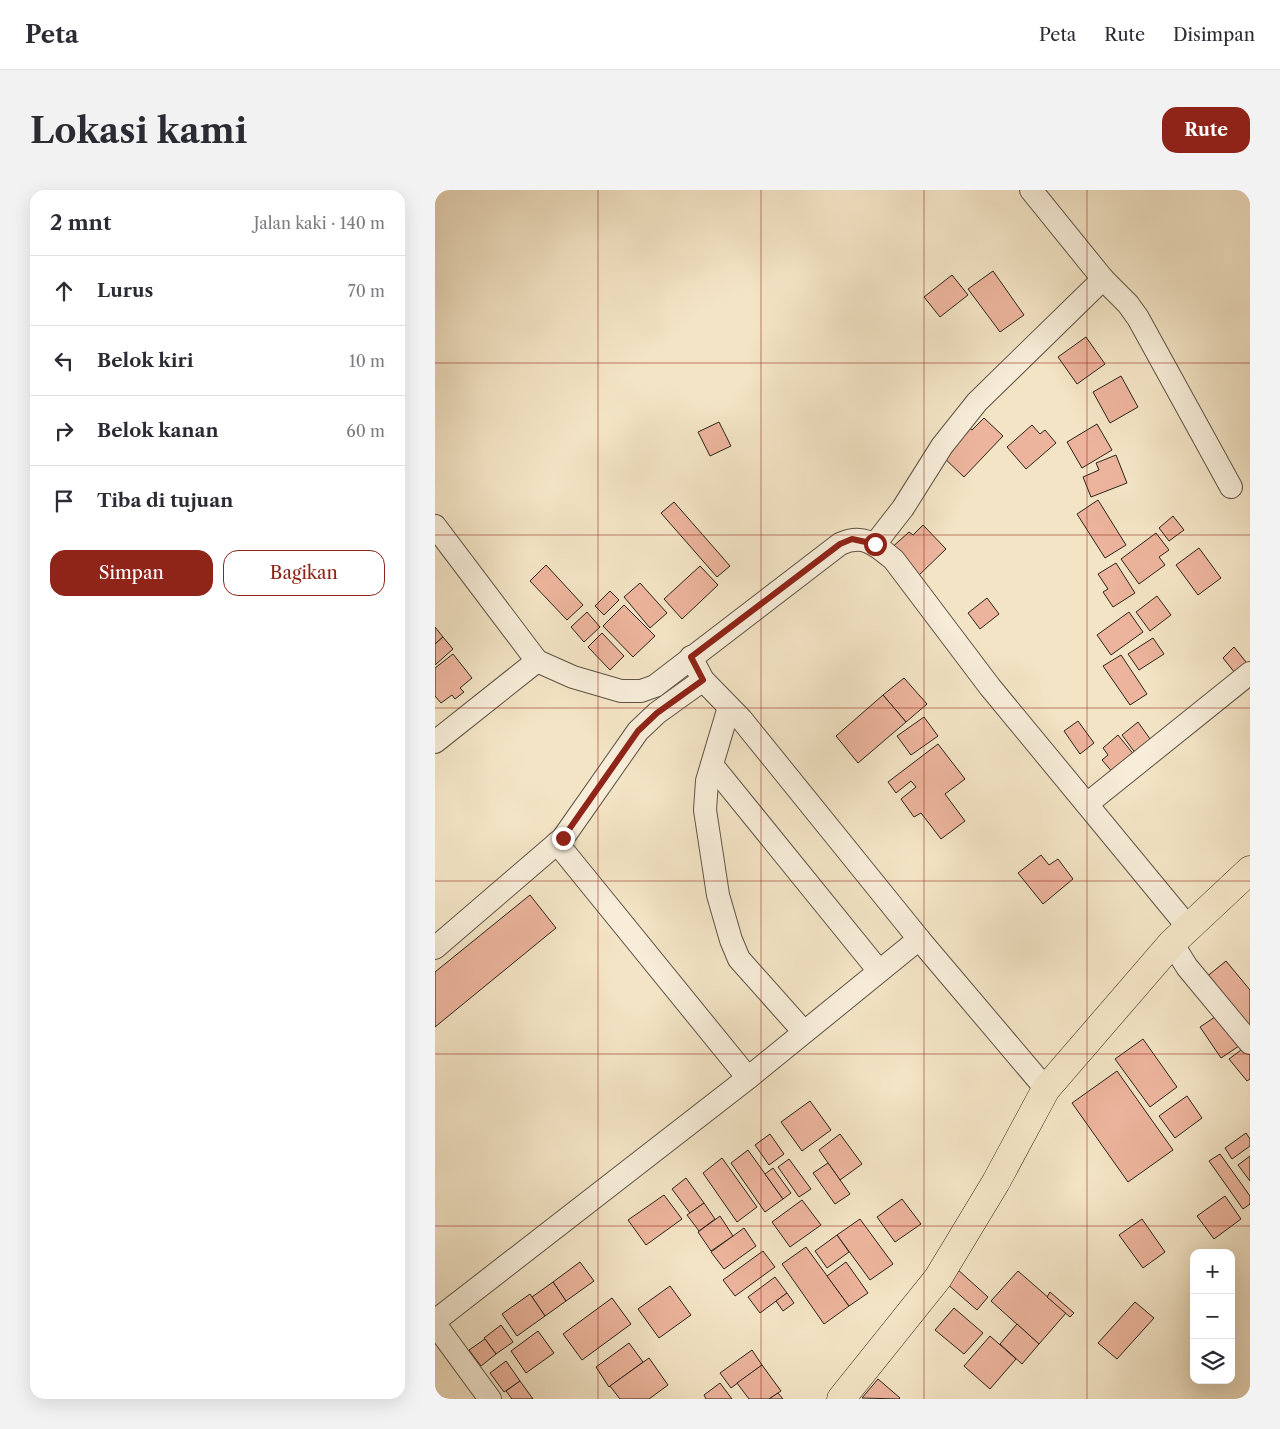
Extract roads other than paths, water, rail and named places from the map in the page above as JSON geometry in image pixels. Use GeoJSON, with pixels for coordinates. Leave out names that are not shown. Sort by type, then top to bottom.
{"type":"FeatureCollection","features":[{"type":"Feature","properties":{"kind":"main road"},"geometry":{"type":"LineString","coordinates":[[841,1399],[937,1278],[996,1182],[1046,1089],[1180,935],[1250,870]]}},
{"type":"Feature","properties":{"kind":"street"},"geometry":{"type":"LineString","coordinates":[[1031,190],[1138,318],[1231,487]]}},
{"type":"Feature","properties":{"kind":"street"},"geometry":{"type":"LineString","coordinates":[[875,544],[903,508],[942,446],[977,402],[1103,278]]}},
{"type":"Feature","properties":{"kind":"street"},"geometry":{"type":"LineString","coordinates":[[435,526],[537,661],[583,680],[621,691],[641,691],[655,686],[840,544],[852,539],[875,544],[894,560],[990,687],[1087,804],[1180,935],[1187,967],[1250,1043]]}},
{"type":"Feature","properties":{"kind":"street"},"geometry":{"type":"LineString","coordinates":[[691,657],[703,680],[742,720],[919,938],[1046,1089]]}},
{"type":"Feature","properties":{"kind":"street"},"geometry":{"type":"LineString","coordinates":[[435,742],[537,661]]}},
{"type":"Feature","properties":{"kind":"street"},"geometry":{"type":"LineString","coordinates":[[1087,804],[1250,673]]}},
{"type":"Feature","properties":{"kind":"street"},"geometry":{"type":"LineString","coordinates":[[435,948],[563,838],[638,731],[657,713],[703,680]]}},
{"type":"Feature","properties":{"kind":"street"},"geometry":{"type":"LineString","coordinates":[[729,707],[707,781],[705,810],[718,895],[731,940],[739,959],[804,1032]]}},
{"type":"Feature","properties":{"kind":"street"},"geometry":{"type":"LineString","coordinates":[[712,765],[879,971]]}},
{"type":"Feature","properties":{"kind":"street"},"geometry":{"type":"LineString","coordinates":[[557,843],[748,1078]]}},
{"type":"Feature","properties":{"kind":"street"},"geometry":{"type":"LineString","coordinates":[[490,1399],[435,1323],[748,1078],[919,938]]}}]}
